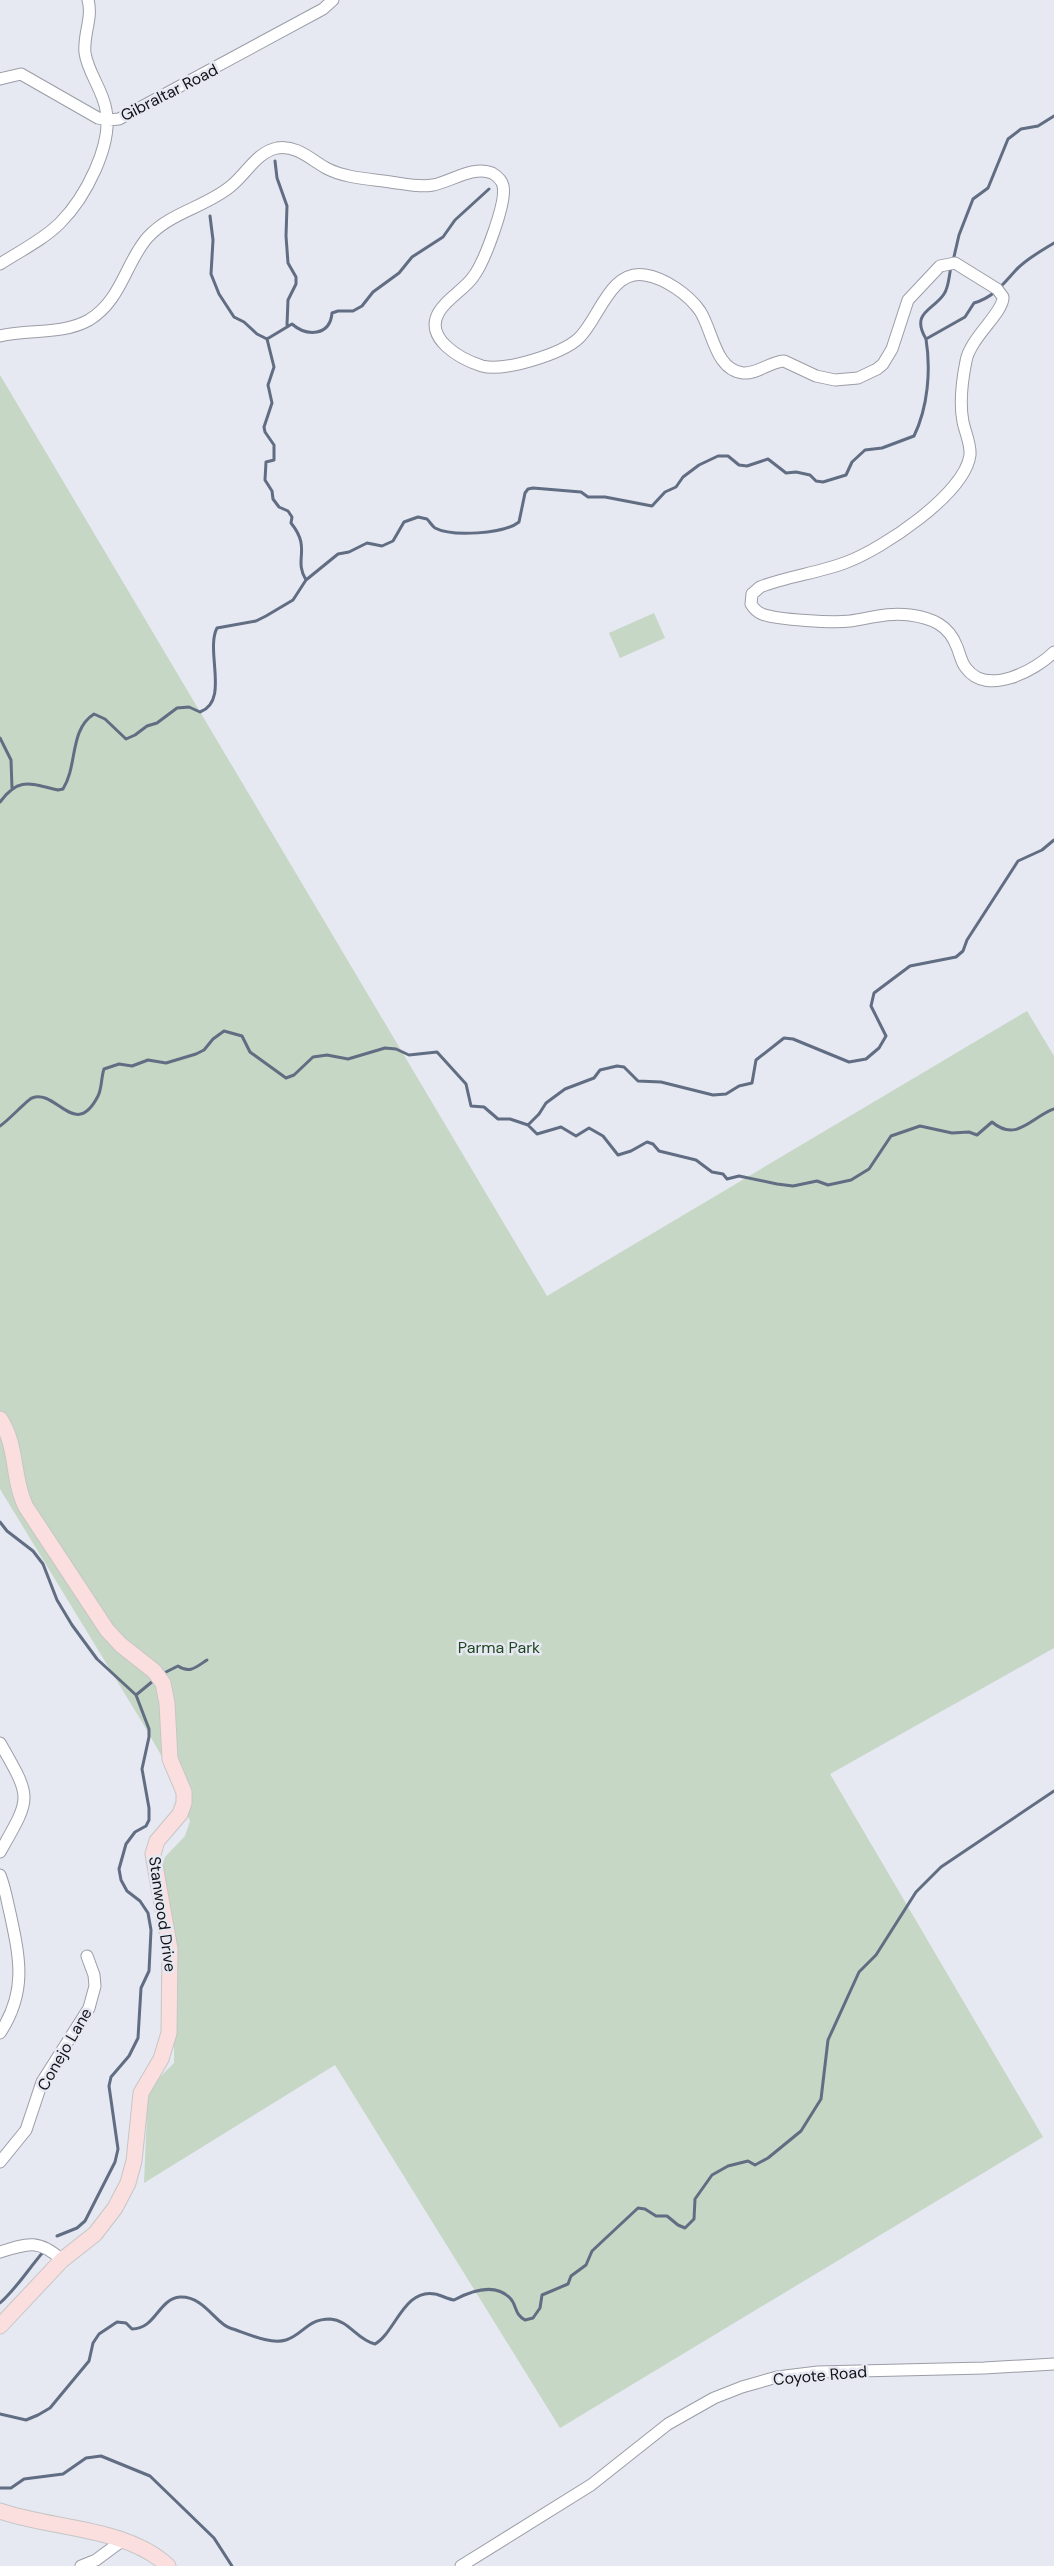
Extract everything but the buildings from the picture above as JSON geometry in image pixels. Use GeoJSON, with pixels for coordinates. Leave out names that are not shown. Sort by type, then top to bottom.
{"type":"FeatureCollection","features":[{"type":"Feature","properties":{"kind":"main road","name":"Stanwood Drive"},"geometry":{"type":"LineString","coordinates":[[0,1419],[10,1441],[20,1491],[26,1507],[107,1630],[121,1645],[154,1671],[163,1684],[167,1703],[170,1759],[185,1795],[180,1814],[157,1841],[153,1854],[170,1954],[171,2006],[167,2044],[161,2059],[141,2093],[134,2161],[122,2196],[100,2228],[62,2260],[0,2326]]}},
{"type":"Feature","properties":{"kind":"main road"},"geometry":{"type":"LineString","coordinates":[[0,2511],[123,2540],[147,2551],[168,2566]]}},
{"type":"Feature","properties":{"kind":"street"},"geometry":{"type":"LineString","coordinates":[[0,264],[50,232],[74,206],[98,161],[105,143],[108,120],[104,99],[85,53],[90,11],[88,0]]}},
{"type":"Feature","properties":{"kind":"street","name":"Gibraltar Road"},"geometry":{"type":"LineString","coordinates":[[0,79],[21,74],[92,115],[108,120],[123,117],[158,96],[217,67],[323,9],[333,0]]}},
{"type":"Feature","properties":{"kind":"street"},"geometry":{"type":"LineString","coordinates":[[0,336],[24,331],[63,329],[94,316],[119,287],[150,235],[170,220],[222,192],[260,156],[270,150],[281,147],[297,150],[338,173],[414,186],[443,183],[482,171],[498,178],[502,184],[504,196],[482,263],[465,287],[443,307],[436,321],[438,336],[444,344],[471,362],[487,367],[517,364],[571,344],[586,329],[612,290],[622,280],[638,274],[650,276],[666,283],[692,302],[705,320],[722,359],[730,368],[741,372],[753,372],[784,361],[825,379],[852,379],[868,374],[883,364],[892,348],[908,300],[940,266],[955,263],[997,289],[1003,297],[1002,304],[979,332],[966,358],[962,394],[963,422],[970,448],[966,466],[955,484],[931,510],[875,547],[846,562],[760,587],[752,594],[751,604],[758,612],[765,615],[804,619],[850,621],[889,613],[922,617],[946,627],[955,641],[966,668],[975,676],[986,680],[1001,680],[1017,675],[1038,665],[1054,652]]}},
{"type":"Feature","properties":{"kind":"street"},"geometry":{"type":"LineString","coordinates":[[0,1743],[21,1780],[25,1798],[21,1816],[0,1852]]}},
{"type":"Feature","properties":{"kind":"street"},"geometry":{"type":"LineString","coordinates":[[0,1875],[12,1922],[20,1977],[14,2007],[0,2033]]}},
{"type":"Feature","properties":{"kind":"street","name":"Conejo Lane"},"geometry":{"type":"LineString","coordinates":[[0,2162],[26,2130],[42,2082],[89,2008],[94,1986],[94,1974],[87,1956]]}},
{"type":"Feature","properties":{"kind":"street"},"geometry":{"type":"LineString","coordinates":[[0,2252],[30,2244],[40,2244],[49,2248],[62,2260]]}},
{"type":"Feature","properties":{"kind":"street","name":"Coyote Road"},"geometry":{"type":"LineString","coordinates":[[465,2565],[591,2485],[668,2424],[706,2402],[742,2387],[778,2377],[818,2372],[984,2368],[1054,2364]]}},
{"type":"Feature","properties":{"kind":"street"},"geometry":{"type":"LineString","coordinates":[[81,2566],[96,2560],[123,2540]]}},
{"type":"Feature","properties":{"kind":"green space","name":"Parma Park"},"geometry":{"type":"Polygon","coordinates":[[[0,375],[547,1296],[1027,1011],[1054,1056],[1054,1648],[830,1774],[1043,2137],[560,2428],[335,2065],[144,2183],[148,2089],[174,2063],[174,1978],[159,1874],[165,1857],[185,1836],[190,1821],[161,1755],[0,1489],[0,375]]]}},
{"type":"Feature","properties":{"kind":"green space"},"geometry":{"type":"Polygon","coordinates":[[[654,613],[665,638],[620,658],[609,633],[654,613]]]}},
{"type":"Feature","properties":{"kind":"waterway"},"geometry":{"type":"LineString","coordinates":[[953,261],[959,235],[973,199],[988,188],[1008,139],[1021,129],[1038,126],[1054,116]]}},
{"type":"Feature","properties":{"kind":"waterway"},"geometry":{"type":"LineString","coordinates":[[275,161],[277,178],[287,206],[286,236],[288,263],[296,277],[296,284],[288,300],[287,325]]}},
{"type":"Feature","properties":{"kind":"waterway"},"geometry":{"type":"LineString","coordinates":[[306,580],[301,566],[302,547],[297,532],[291,523],[292,517],[288,511],[279,507],[273,499],[272,491],[265,480],[266,462],[274,460],[274,445],[265,432],[264,427],[272,403],[268,385],[274,367],[267,339],[292,324],[304,331],[317,332],[327,326],[332,313],[353,311],[362,306],[373,292],[399,273],[412,257],[443,237],[455,220],[489,189]]}},
{"type":"Feature","properties":{"kind":"waterway"},"geometry":{"type":"LineString","coordinates":[[210,216],[213,240],[211,274],[219,294],[234,317],[267,339]]}},
{"type":"Feature","properties":{"kind":"waterway"},"geometry":{"type":"LineString","coordinates":[[0,802],[13,788],[20,785],[33,784],[58,790],[63,789],[68,780],[77,738],[86,721],[94,714],[105,719],[126,739],[147,726],[157,723],[177,708],[189,707],[200,712],[209,706],[214,697],[214,638],[217,628],[256,621],[266,616],[293,600],[306,580],[338,554],[349,552],[367,543],[382,546],[393,541],[404,522],[418,517],[427,519],[435,528],[453,533],[478,533],[502,529],[519,522],[525,493],[528,489],[533,488],[581,492],[588,497],[605,497],[652,506],[665,492],[676,487],[683,477],[699,465],[718,456],[728,456],[739,465],[747,466],[768,459],[786,473],[796,472],[810,475],[816,481],[823,482],[846,475],[852,462],[865,450],[882,448],[914,436],[919,425],[927,388],[928,363],[926,339],[965,317],[974,303],[992,294],[1024,262],[1054,243]]}},
{"type":"Feature","properties":{"kind":"waterway"},"geometry":{"type":"LineString","coordinates":[[926,339],[922,330],[922,317],[946,291],[951,267]]}},
{"type":"Feature","properties":{"kind":"waterway"},"geometry":{"type":"LineString","coordinates":[[0,738],[11,760],[12,788]]}},
{"type":"Feature","properties":{"kind":"waterway"},"geometry":{"type":"LineString","coordinates":[[0,1126],[32,1098],[41,1097],[73,1114],[81,1114],[90,1109],[98,1096],[104,1069],[119,1064],[132,1066],[148,1060],[166,1063],[196,1054],[204,1050],[213,1039],[224,1031],[242,1036],[250,1052],[286,1078],[294,1075],[313,1057],[327,1055],[348,1059],[385,1048],[396,1049],[409,1055],[437,1052],[466,1084],[471,1106],[484,1107],[498,1119],[510,1119],[528,1125],[539,1114],[546,1103],[565,1089],[594,1078],[600,1070],[617,1066],[624,1067],[638,1081],[661,1082],[713,1095],[726,1094],[739,1086],[752,1083],[756,1060],[784,1038],[793,1039],[849,1062],[866,1059],[879,1048],[886,1036],[871,1006],[874,993],[910,966],[956,957],[963,951],[967,940],[1018,861],[1042,850],[1054,840]]}},
{"type":"Feature","properties":{"kind":"waterway"},"geometry":{"type":"LineString","coordinates":[[528,1125],[537,1134],[561,1127],[576,1136],[589,1128],[603,1136],[618,1155],[631,1151],[647,1142],[653,1144],[659,1151],[696,1160],[712,1172],[723,1174],[727,1179],[739,1176],[793,1186],[817,1181],[828,1185],[851,1180],[869,1169],[891,1136],[920,1126],[952,1133],[969,1132],[977,1135],[992,1122],[1001,1128],[1017,1129],[1054,1109]]}},
{"type":"Feature","properties":{"kind":"waterway"},"geometry":{"type":"LineString","coordinates":[[0,1522],[7,1531],[33,1551],[43,1564],[57,1600],[72,1625],[97,1659],[136,1695],[149,1729],[142,1769],[149,1808],[149,1820],[146,1826],[135,1832],[126,1844],[119,1869],[121,1880],[127,1891],[140,1901],[148,1913],[151,1930],[149,1971],[141,1988],[138,2038],[129,2056],[111,2077],[109,2086],[118,2149],[115,2162],[85,2221],[77,2228],[57,2236]]}},
{"type":"Feature","properties":{"kind":"waterway"},"geometry":{"type":"LineString","coordinates":[[166,1672],[178,1666],[193,1669],[207,1660]]}},
{"type":"Feature","properties":{"kind":"waterway"},"geometry":{"type":"LineString","coordinates":[[136,1695],[153,1681]]}},
{"type":"Feature","properties":{"kind":"waterway"},"geometry":{"type":"LineString","coordinates":[[0,2414],[26,2420],[50,2408],[89,2361],[93,2343],[99,2334],[117,2322],[126,2323],[132,2329],[140,2328],[147,2324],[167,2303],[180,2297],[188,2298],[203,2305],[230,2328],[273,2341],[286,2340],[316,2321],[330,2319],[343,2323],[363,2339],[375,2344],[388,2331],[408,2304],[424,2294],[435,2294],[454,2300],[482,2290],[497,2290],[510,2298],[521,2318],[525,2320],[533,2318],[540,2308],[542,2295],[568,2284],[571,2276],[586,2265],[592,2251],[638,2208],[645,2209],[656,2216],[667,2216],[685,2228],[694,2219],[695,2199],[712,2175],[728,2166],[748,2161],[755,2165],[768,2158],[801,2131],[821,2099],[828,2040],[859,1972],[876,1955],[916,1892],[941,1867],[1054,1791]]}},
{"type":"Feature","properties":{"kind":"waterway"},"geometry":{"type":"LineString","coordinates":[[0,2303],[44,2251]]}},
{"type":"Feature","properties":{"kind":"waterway"},"geometry":{"type":"LineString","coordinates":[[0,2488],[11,2488],[24,2479],[63,2474],[86,2458],[101,2456],[150,2476],[214,2538],[232,2566]]}}]}
